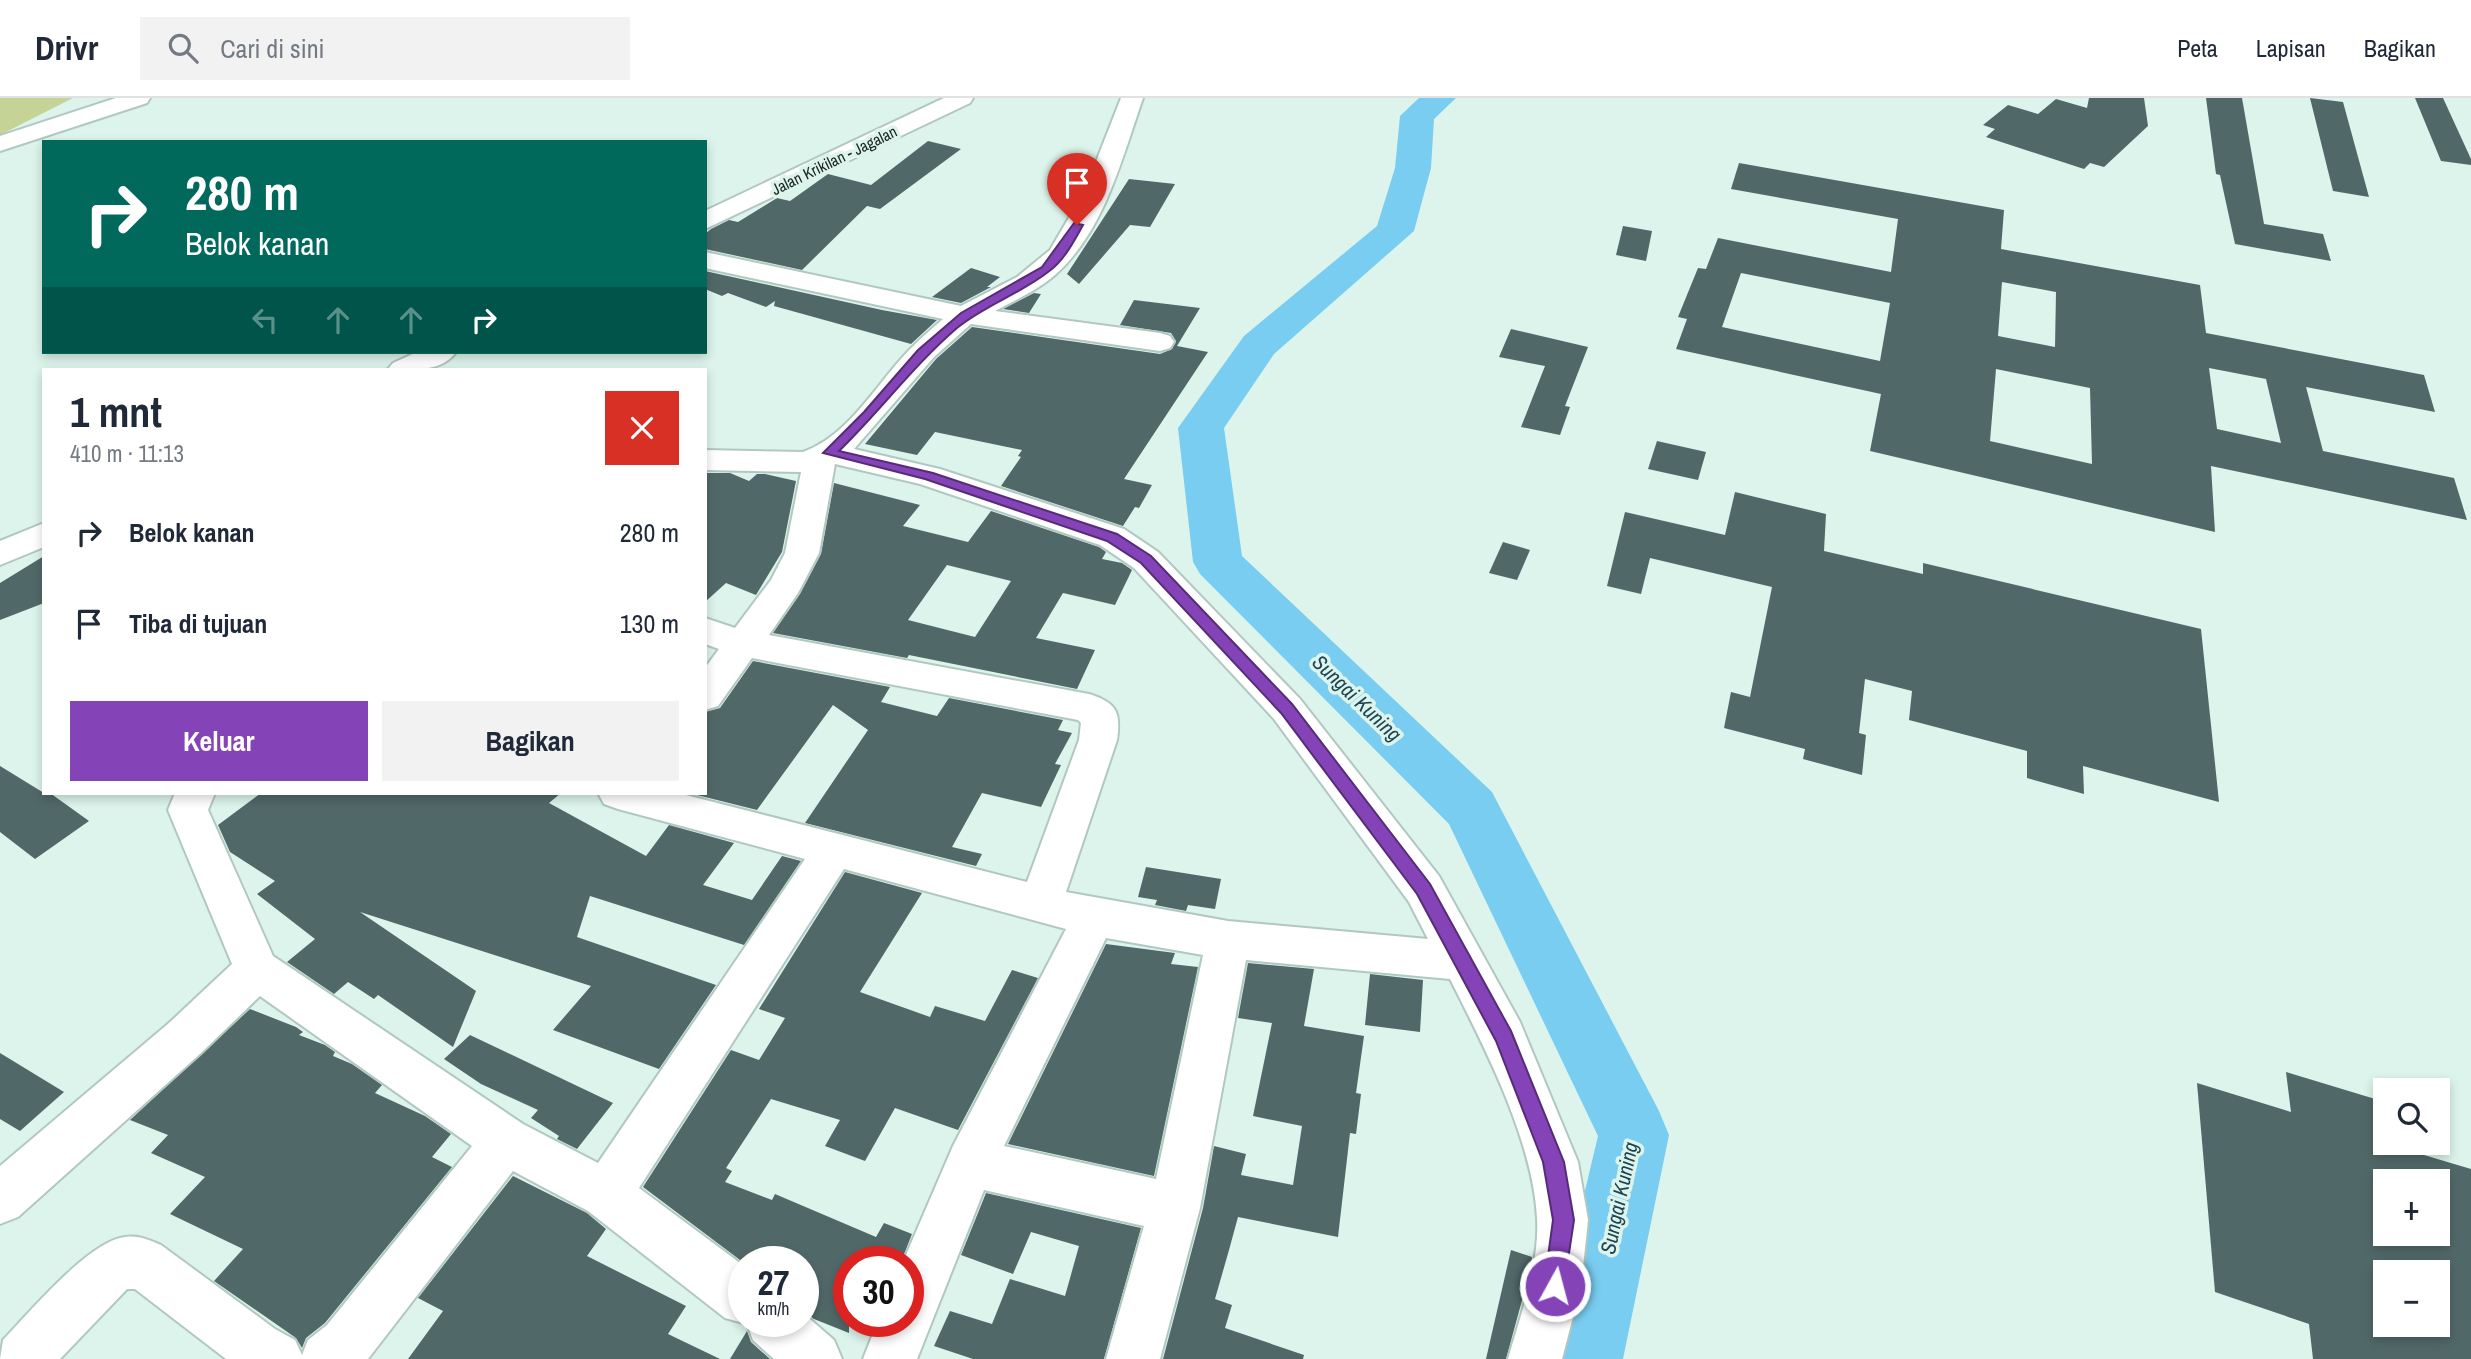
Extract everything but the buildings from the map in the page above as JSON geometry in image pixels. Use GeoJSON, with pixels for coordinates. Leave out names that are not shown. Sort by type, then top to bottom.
{"type":"FeatureCollection","features":[{"type":"Feature","properties":{"kind":"street"},"geometry":{"type":"LineString","coordinates":[[0,144],[139,98]]}},
{"type":"Feature","properties":{"kind":"street","name":"Jalan Krikilan - Jagalan"},"geometry":{"type":"LineString","coordinates":[[707,220],[962,98]]}},
{"type":"Feature","properties":{"kind":"street"},"geometry":{"type":"LineString","coordinates":[[707,460],[806,462],[825,456],[869,415],[922,352],[965,315],[1046,269],[1065,247],[1097,194],[1132,98]]}},
{"type":"Feature","properties":{"kind":"street"},"geometry":{"type":"LineString","coordinates":[[707,260],[965,315],[1160,342]]}},
{"type":"Feature","properties":{"kind":"street"},"geometry":{"type":"LineString","coordinates":[[405,368],[437,354]]}},
{"type":"Feature","properties":{"kind":"street"},"geometry":{"type":"LineString","coordinates":[[707,693],[786,584],[802,553],[825,456]]}},
{"type":"Feature","properties":{"kind":"street"},"geometry":{"type":"LineString","coordinates":[[825,456],[929,476],[1112,537],[1146,560],[1287,709],[1424,889],[1504,1037],[1553,1162],[1563,1220],[1555,1286],[1535,1359]]}},
{"type":"Feature","properties":{"kind":"street"},"geometry":{"type":"LineString","coordinates":[[0,554],[42,535]]}},
{"type":"Feature","properties":{"kind":"street"},"geometry":{"type":"LineString","coordinates":[[707,632],[745,644],[1089,708],[1101,718],[1098,740],[1040,906]]}},
{"type":"Feature","properties":{"kind":"street"},"geometry":{"type":"LineString","coordinates":[[194,795],[188,810],[257,969],[506,1141],[606,1194],[728,1287]]}},
{"type":"Feature","properties":{"kind":"street"},"geometry":{"type":"LineString","coordinates":[[630,795],[833,852],[1094,918],[1228,940],[1461,961]]}},
{"type":"Feature","properties":{"kind":"street"},"geometry":{"type":"LineString","coordinates":[[606,1194],[833,852]]}},
{"type":"Feature","properties":{"kind":"street"},"geometry":{"type":"LineString","coordinates":[[924,1275],[970,1163],[1094,918]]}},
{"type":"Feature","properties":{"kind":"street"},"geometry":{"type":"LineString","coordinates":[[1133,1359],[1175,1208],[1228,940]]}},
{"type":"Feature","properties":{"kind":"street"},"geometry":{"type":"LineString","coordinates":[[0,1199],[185,1038],[257,969]]}},
{"type":"Feature","properties":{"kind":"street"},"geometry":{"type":"LineString","coordinates":[[327,1359],[346,1343],[506,1141]]}},
{"type":"Feature","properties":{"kind":"street"},"geometry":{"type":"LineString","coordinates":[[970,1163],[1175,1208]]}},
{"type":"Feature","properties":{"kind":"street"},"geometry":{"type":"LineString","coordinates":[[22,1359],[91,1287],[123,1263],[142,1263],[256,1348],[276,1359]]}},
{"type":"Feature","properties":{"kind":"street"},"geometry":{"type":"LineString","coordinates":[[790,1337],[815,1359]]}},
{"type":"Feature","properties":{"kind":"street"},"geometry":{"type":"LineString","coordinates":[[890,1359],[899,1337]]}},
{"type":"Feature","properties":{"kind":"green space"},"geometry":{"type":"Polygon","coordinates":[[[0,98],[73,98],[0,135],[0,98]]]}},
{"type":"Feature","properties":{"kind":"waterway","name":"Sungai Kuning"},"geometry":{"type":"LineString","coordinates":[[1439,98],[1417,116],[1413,168],[1395,231],[1259,345],[1201,428],[1218,562],[1471,809],[1634,1135],[1584,1359]]}},
{"type":"Feature","properties":{"kind":"route"},"geometry":{"type":"LineString","coordinates":[[1077,225],[1065,247],[1046,269],[965,315],[922,352],[869,415],[830,453],[929,476],[1112,537],[1146,560],[1287,709],[1424,889],[1504,1037],[1553,1162],[1563,1220],[1555,1286]]}}]}
